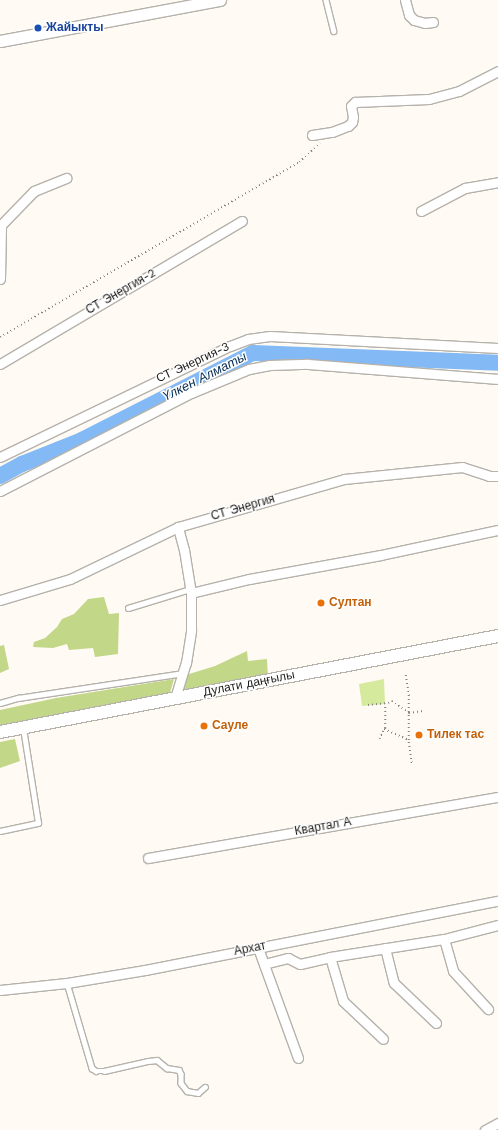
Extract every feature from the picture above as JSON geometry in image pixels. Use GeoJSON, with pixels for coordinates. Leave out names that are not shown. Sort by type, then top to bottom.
{"type":"FeatureCollection","features":[{"type":"Feature","properties":{"kind":"main road","name":"Дулати даңғылы"},"geometry":{"type":"LineString","coordinates":[[0,732],[498,636]]}},
{"type":"Feature","properties":{"kind":"street"},"geometry":{"type":"LineString","coordinates":[[0,40],[220,0]]}},
{"type":"Feature","properties":{"kind":"street"},"geometry":{"type":"LineString","coordinates":[[405,0],[409,15],[414,20],[425,23],[434,22]]}},
{"type":"Feature","properties":{"kind":"street"},"geometry":{"type":"LineString","coordinates":[[312,135],[332,132],[348,126],[352,122],[353,117],[351,106],[355,102],[429,99],[459,91],[498,71]]}},
{"type":"Feature","properties":{"kind":"street"},"geometry":{"type":"LineString","coordinates":[[0,279],[1,225],[34,191],[67,178]]}},
{"type":"Feature","properties":{"kind":"street"},"geometry":{"type":"LineString","coordinates":[[422,211],[465,188],[498,182]]}},
{"type":"Feature","properties":{"kind":"street","name":"СТ Энергия-2"},"geometry":{"type":"LineString","coordinates":[[0,364],[242,221]]}},
{"type":"Feature","properties":{"kind":"street","name":"СТ Энергия-3"},"geometry":{"type":"LineString","coordinates":[[0,457],[223,349],[248,339],[270,336],[498,348]]}},
{"type":"Feature","properties":{"kind":"street"},"geometry":{"type":"LineString","coordinates":[[0,490],[192,393],[249,369],[270,365],[308,364],[498,379]]}},
{"type":"Feature","properties":{"kind":"street","name":"СТ Энергия"},"geometry":{"type":"LineString","coordinates":[[0,600],[70,578],[178,527],[344,479],[462,467],[488,476],[498,476]]}},
{"type":"Feature","properties":{"kind":"street"},"geometry":{"type":"LineString","coordinates":[[175,698],[183,673],[191,630],[190,591],[184,550],[178,527]]}},
{"type":"Feature","properties":{"kind":"street"},"geometry":{"type":"LineString","coordinates":[[190,591],[381,555],[498,530]]}},
{"type":"Feature","properties":{"kind":"street","name":"Квартал А"},"geometry":{"type":"LineString","coordinates":[[148,858],[498,797]]}},
{"type":"Feature","properties":{"kind":"street","name":"Архат"},"geometry":{"type":"LineString","coordinates":[[0,990],[66,983],[258,948],[498,901]]}},
{"type":"Feature","properties":{"kind":"street"},"geometry":{"type":"LineString","coordinates":[[264,964],[288,958],[300,964],[330,957],[444,939],[498,925]]}},
{"type":"Feature","properties":{"kind":"street"},"geometry":{"type":"LineString","coordinates":[[444,939],[453,971],[488,1009]]}},
{"type":"Feature","properties":{"kind":"street"},"geometry":{"type":"LineString","coordinates":[[258,948],[298,1058]]}},
{"type":"Feature","properties":{"kind":"street"},"geometry":{"type":"LineString","coordinates":[[385,948],[394,983],[436,1023]]}},
{"type":"Feature","properties":{"kind":"street"},"geometry":{"type":"LineString","coordinates":[[330,957],[343,1001],[383,1039]]}},
{"type":"Feature","properties":{"kind":"street"},"geometry":{"type":"LineString","coordinates":[[485,1130],[498,1123]]}},
{"type":"Feature","properties":{"kind":"lane"},"geometry":{"type":"LineString","coordinates":[[326,0],[334,31]]}},
{"type":"Feature","properties":{"kind":"lane"},"geometry":{"type":"LineString","coordinates":[[128,608],[190,591]]}},
{"type":"Feature","properties":{"kind":"lane"},"geometry":{"type":"LineString","coordinates":[[0,703],[18,698],[183,673]]}},
{"type":"Feature","properties":{"kind":"lane"},"geometry":{"type":"LineString","coordinates":[[0,831],[38,823],[23,728]]}},
{"type":"Feature","properties":{"kind":"lane"},"geometry":{"type":"LineString","coordinates":[[66,983],[92,1068],[96,1071],[104,1071],[157,1060],[167,1068],[179,1070],[181,1074],[181,1083],[187,1091],[198,1093],[205,1086]]}},
{"type":"Feature","properties":{"kind":"path"},"geometry":{"type":"LineString","coordinates":[[0,337],[299,162],[332,132]]}},
{"type":"Feature","properties":{"kind":"path"},"geometry":{"type":"LineString","coordinates":[[406,675],[409,713],[409,740],[412,764]]}},
{"type":"Feature","properties":{"kind":"path"},"geometry":{"type":"LineString","coordinates":[[368,706],[385,704],[392,701],[409,713],[422,711]]}},
{"type":"Feature","properties":{"kind":"path"},"geometry":{"type":"LineString","coordinates":[[379,739],[384,729],[385,704]]}},
{"type":"Feature","properties":{"kind":"path"},"geometry":{"type":"LineString","coordinates":[[384,729],[409,740]]}},
{"type":"Feature","properties":{"kind":"green space"},"geometry":{"type":"Polygon","coordinates":[[[104,597],[109,614],[119,613],[118,654],[95,657],[93,648],[69,650],[67,644],[53,648],[33,647],[34,642],[45,638],[57,627],[62,619],[74,614],[88,599],[104,597]]]}},
{"type":"Feature","properties":{"kind":"green space"},"geometry":{"type":"Polygon","coordinates":[[[4,645],[9,669],[0,673],[0,646],[4,645]]]}},
{"type":"Feature","properties":{"kind":"green space"},"geometry":{"type":"Polygon","coordinates":[[[247,651],[248,661],[267,659],[268,678],[181,693],[186,675],[215,666],[247,651]]]}},
{"type":"Feature","properties":{"kind":"green space"},"geometry":{"type":"Polygon","coordinates":[[[174,679],[170,693],[0,726],[0,710],[56,698],[174,679]]]}},
{"type":"Feature","properties":{"kind":"green space"},"geometry":{"type":"Polygon","coordinates":[[[384,679],[385,704],[362,706],[359,684],[384,679]]]}},
{"type":"Feature","properties":{"kind":"green space"},"geometry":{"type":"Polygon","coordinates":[[[15,739],[20,761],[0,768],[0,742],[15,739]]]}},
{"type":"Feature","properties":{"kind":"waterway","name":"Үлкен Алматы"},"geometry":{"type":"LineString","coordinates":[[0,476],[22,464],[82,440],[253,353],[498,363]]}},
{"type":"Feature","properties":{"kind":"place","name":"Жайыкты"},"geometry":{"type":"Point","coordinates":[38,28]}},
{"type":"Feature","properties":{"kind":"place","name":"Султан"},"geometry":{"type":"Point","coordinates":[321,603]}},
{"type":"Feature","properties":{"kind":"place","name":"Сауле"},"geometry":{"type":"Point","coordinates":[204,726]}},
{"type":"Feature","properties":{"kind":"place","name":"Тилек тас"},"geometry":{"type":"Point","coordinates":[419,735]}}]}
